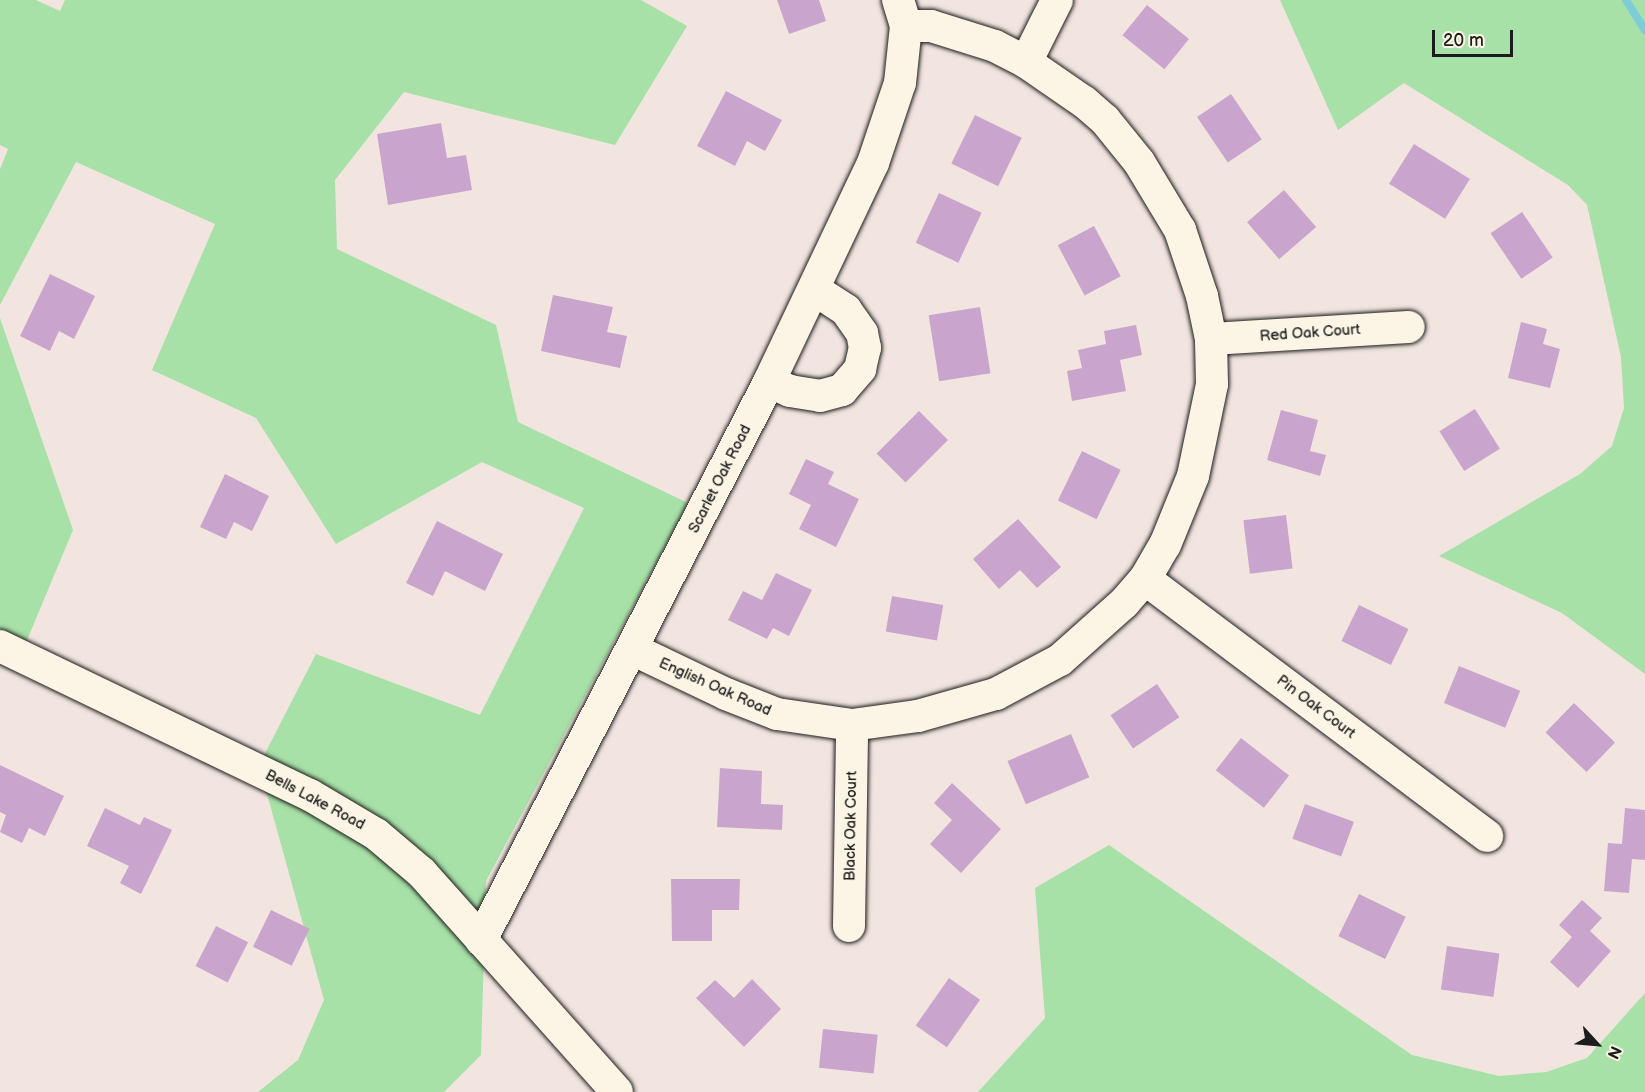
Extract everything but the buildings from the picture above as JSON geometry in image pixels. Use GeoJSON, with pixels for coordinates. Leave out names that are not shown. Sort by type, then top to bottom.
{"type":"FeatureCollection","features":[{"type":"Feature","properties":{"kind":"street"},"geometry":{"type":"LineString","coordinates":[[1026,62],[1057,0]]}},
{"type":"Feature","properties":{"kind":"street","name":"English Oak Road"},"geometry":{"type":"LineString","coordinates":[[632,650],[726,694],[777,714],[852,725],[945,709],[996,694],[1028,678],[1080,645],[1145,579],[1180,510],[1203,439],[1212,384],[1211,339],[1202,296],[1180,230],[1139,162],[1105,120],[1026,62],[963,34],[931,26],[902,13]]}},
{"type":"Feature","properties":{"kind":"street","name":"Scarlet Oak Road"},"geometry":{"type":"LineString","coordinates":[[481,940],[632,650],[814,289],[890,120],[900,84],[902,13]]}},
{"type":"Feature","properties":{"kind":"street"},"geometry":{"type":"LineString","coordinates":[[769,382],[790,391],[820,396],[842,390],[860,369],[865,348],[862,333],[846,310],[814,289]]}},
{"type":"Feature","properties":{"kind":"street","name":"Red Oak Court"},"geometry":{"type":"LineString","coordinates":[[1211,339],[1409,327]]}},
{"type":"Feature","properties":{"kind":"street","name":"Pin Oak Court"},"geometry":{"type":"LineString","coordinates":[[1145,579],[1487,836]]}},
{"type":"Feature","properties":{"kind":"street","name":"Bells Lake Road"},"geometry":{"type":"LineString","coordinates":[[0,646],[356,820],[422,873],[617,1092]]}},
{"type":"Feature","properties":{"kind":"street","name":"Black Oak Court"},"geometry":{"type":"LineString","coordinates":[[849,926],[852,725]]}},
{"type":"Feature","properties":{"kind":"green space"},"geometry":{"type":"Polygon","coordinates":[[[0,0],[36,0],[60,11],[65,0],[641,0],[687,26],[615,145],[404,92],[335,180],[337,249],[496,325],[518,422],[688,503],[486,881],[481,1055],[444,1092],[258,1092],[298,1060],[324,1000],[259,765],[316,654],[480,715],[584,508],[482,462],[336,544],[256,418],[152,370],[215,224],[76,162],[0,305],[0,169],[8,149],[0,145],[0,0]]]}},
{"type":"Feature","properties":{"kind":"green space"},"geometry":{"type":"Polygon","coordinates":[[[1280,0],[1645,0],[1645,674],[1562,613],[1439,556],[1580,474],[1612,446],[1624,408],[1621,357],[1587,205],[1568,185],[1404,83],[1338,130],[1280,0]]]}},
{"type":"Feature","properties":{"kind":"green space"},"geometry":{"type":"Polygon","coordinates":[[[0,318],[73,530],[25,645],[0,634],[0,318]]]}},
{"type":"Feature","properties":{"kind":"green space"},"geometry":{"type":"Polygon","coordinates":[[[1109,845],[1412,1055],[1499,1076],[1546,1072],[1587,1058],[1645,993],[1645,1092],[978,1092],[1045,1018],[1035,888],[1109,845]]]}},
{"type":"Feature","properties":{"kind":"waterway"},"geometry":{"type":"LineString","coordinates":[[1626,0],[1645,30]]}}]}
